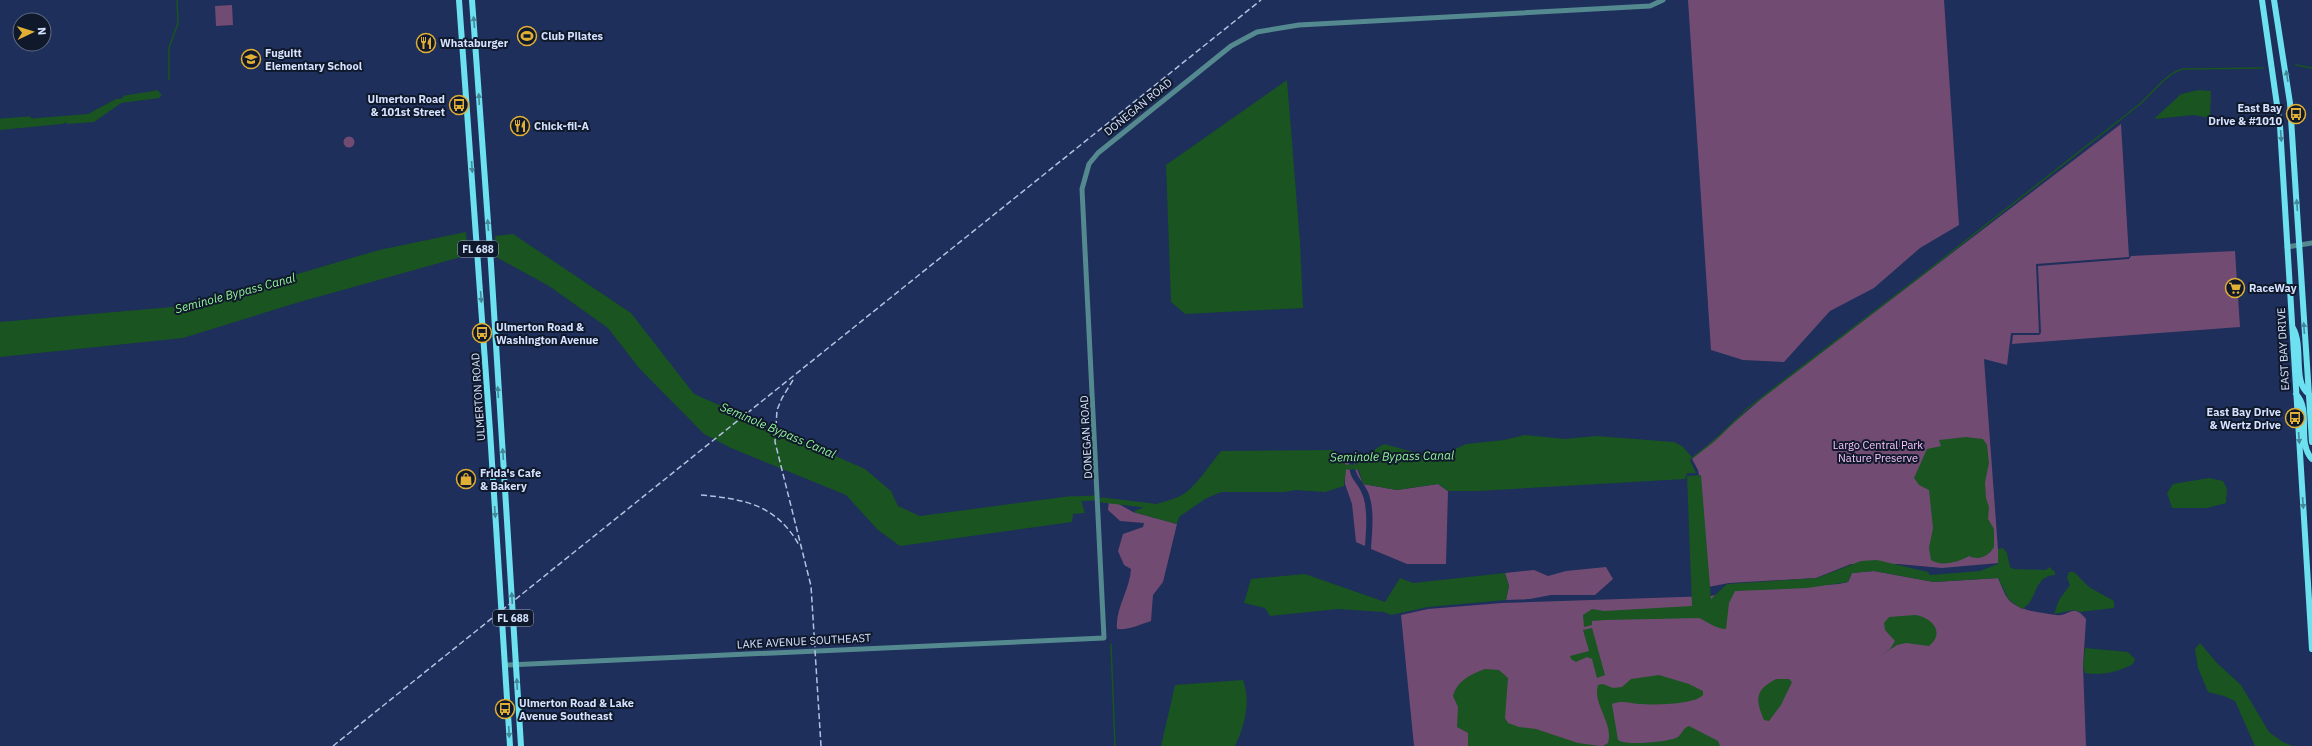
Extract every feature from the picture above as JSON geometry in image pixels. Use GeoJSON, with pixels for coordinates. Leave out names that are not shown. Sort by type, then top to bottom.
{"type":"FeatureCollection","features":[{"type":"Feature","properties":{"kind":"main road","name":"ULMERTON ROAD"},"geometry":{"type":"LineString","coordinates":[[459,0],[506,665],[510,746]]}},
{"type":"Feature","properties":{"kind":"main road","name":"ULMERTON ROAD"},"geometry":{"type":"LineString","coordinates":[[472,0],[521,746]]}},
{"type":"Feature","properties":{"kind":"main road","name":"EAST BAY DRIVE"},"geometry":{"type":"LineString","coordinates":[[2262,0],[2278,103],[2305,536],[2311,605],[2312,649]]}},
{"type":"Feature","properties":{"kind":"main road","name":"EAST BAY DRIVE"},"geometry":{"type":"LineString","coordinates":[[2274,0],[2290,103],[2312,442]]}},
{"type":"Feature","properties":{"kind":"main road"},"geometry":{"type":"LineString","coordinates":[[2292,327],[2298,339],[2301,386],[2309,394]]}},
{"type":"Feature","properties":{"kind":"main road"},"geometry":{"type":"LineString","coordinates":[[2296,394],[2304,404],[2307,450],[2312,460]]}},
{"type":"Feature","properties":{"kind":"main road"},"geometry":{"type":"LineString","coordinates":[[2305,536],[2312,543]]}},
{"type":"Feature","properties":{"kind":"street","name":"DONEGAN ROAD"},"geometry":{"type":"LineString","coordinates":[[1104,638],[1082,189],[1090,164],[1098,153],[1231,46],[1257,32],[1270,28],[1299,25],[1650,6],[1663,0]]}},
{"type":"Feature","properties":{"kind":"street"},"geometry":{"type":"LineString","coordinates":[[2287,243],[2312,244]]}},
{"type":"Feature","properties":{"kind":"street","name":"LAKE AVENUE SOUTHEAST"},"geometry":{"type":"LineString","coordinates":[[506,665],[1104,638]]}},
{"type":"Feature","properties":{"kind":"green space"},"geometry":{"type":"Polygon","coordinates":[[[1688,0],[1944,0],[1959,225],[1920,248],[1874,288],[1830,311],[1784,362],[1743,360],[1711,350],[1688,0]]]}},
{"type":"Feature","properties":{"kind":"green space"},"geometry":{"type":"Polygon","coordinates":[[[232,5],[233,25],[216,26],[215,6],[232,5]]]}},
{"type":"Feature","properties":{"kind":"green space","name":"Largo Central Park Nature Preserve"},"geometry":{"type":"Polygon","coordinates":[[[2121,124],[2129,257],[2036,264],[2039,333],[2011,333],[2007,365],[1984,359],[1999,563],[1942,568],[1898,564],[1851,564],[1816,578],[1729,583],[1708,587],[1700,481],[1698,470],[1692,459],[1761,399],[2121,124]]]}},
{"type":"Feature","properties":{"kind":"green space"},"geometry":{"type":"Polygon","coordinates":[[[349,136],[353,138],[355,142],[353,146],[349,148],[345,146],[343,142],[345,138],[349,136]]]}},
{"type":"Feature","properties":{"kind":"green space"},"geometry":{"type":"Polygon","coordinates":[[[2235,251],[2240,327],[2012,344],[2013,335],[2039,335],[2041,333],[2038,266],[2129,259],[2131,256],[2235,251]]]}},
{"type":"Feature","properties":{"kind":"green space"},"geometry":{"type":"Polygon","coordinates":[[[1354,461],[1362,482],[1357,474],[1354,461]]]}},
{"type":"Feature","properties":{"kind":"green space"},"geometry":{"type":"Polygon","coordinates":[[[1345,462],[1349,462],[1350,473],[1361,491],[1365,502],[1365,546],[1356,542],[1352,504],[1345,484],[1345,462]]]}},
{"type":"Feature","properties":{"kind":"green space"},"geometry":{"type":"Polygon","coordinates":[[[1364,484],[1397,490],[1438,484],[1448,491],[1446,564],[1407,564],[1371,549],[1372,506],[1364,484]]]}},
{"type":"Feature","properties":{"kind":"green space"},"geometry":{"type":"Polygon","coordinates":[[[1109,501],[1117,503],[1133,512],[1177,524],[1163,582],[1153,595],[1151,621],[1126,629],[1117,629],[1117,621],[1131,569],[1124,565],[1118,551],[1123,534],[1143,527],[1144,523],[1120,521],[1108,510],[1109,501]]]}},
{"type":"Feature","properties":{"kind":"green space"},"geometry":{"type":"Polygon","coordinates":[[[1606,567],[1613,579],[1595,595],[1551,595],[1530,599],[1506,600],[1509,586],[1505,573],[1534,570],[1548,576],[1566,571],[1606,567]]]}},
{"type":"Feature","properties":{"kind":"green space"},"geometry":{"type":"Polygon","coordinates":[[[1874,571],[1934,582],[1998,578],[2007,598],[2019,607],[2031,611],[2056,615],[2065,614],[2071,611],[2077,611],[2081,614],[2086,619],[2083,666],[2086,746],[1414,746],[1401,615],[1428,609],[1502,603],[1711,596],[1740,590],[1839,584],[1848,582],[1852,573],[1874,571]]]}},
{"type":"Feature","properties":{"kind":"water"},"geometry":{"type":"Polygon","coordinates":[[[1287,80],[1300,242],[1303,308],[1185,314],[1171,302],[1166,165],[1287,80]]]}},
{"type":"Feature","properties":{"kind":"water"},"geometry":{"type":"Polygon","coordinates":[[[155,90],[162,95],[159,98],[121,103],[94,122],[67,124],[67,122],[62,124],[0,130],[0,121],[88,114],[116,99],[148,95],[155,90]]]}},
{"type":"Feature","properties":{"kind":"water"},"geometry":{"type":"Polygon","coordinates":[[[2198,90],[2211,91],[2210,118],[2194,115],[2154,119],[2181,94],[2198,90]]]}},
{"type":"Feature","properties":{"kind":"water"},"geometry":{"type":"Polygon","coordinates":[[[466,232],[468,255],[296,303],[183,338],[0,357],[0,322],[172,307],[236,292],[379,250],[466,232]]]}},
{"type":"Feature","properties":{"kind":"water"},"geometry":{"type":"Polygon","coordinates":[[[513,234],[631,313],[694,394],[865,469],[891,491],[898,506],[920,516],[1072,496],[1081,500],[1085,513],[1073,514],[1072,522],[900,546],[878,530],[846,495],[731,448],[704,434],[639,368],[608,328],[549,286],[496,257],[495,236],[513,234]]]}},
{"type":"Feature","properties":{"kind":"water"},"geometry":{"type":"Polygon","coordinates":[[[1525,435],[1565,439],[1596,436],[1674,442],[1682,446],[1692,457],[1690,460],[1696,473],[1687,473],[1685,479],[1478,491],[1448,491],[1438,484],[1397,490],[1363,484],[1356,461],[1384,444],[1432,457],[1449,452],[1466,444],[1504,440],[1525,435]]]}},
{"type":"Feature","properties":{"kind":"water"},"geometry":{"type":"Polygon","coordinates":[[[1966,437],[1983,439],[1987,445],[1989,463],[1985,482],[1986,498],[1989,507],[1988,519],[1994,529],[1994,547],[1987,555],[1980,558],[1969,556],[1950,563],[1935,562],[1931,560],[1929,548],[1933,528],[1929,490],[1919,485],[1914,478],[1927,449],[1941,446],[1939,440],[1966,437]]]}},
{"type":"Feature","properties":{"kind":"water"},"geometry":{"type":"Polygon","coordinates":[[[1333,450],[1344,459],[1346,471],[1344,486],[1325,492],[1296,490],[1285,492],[1221,492],[1205,499],[1179,517],[1177,524],[1133,512],[1176,498],[1187,492],[1221,451],[1333,450]]]}},
{"type":"Feature","properties":{"kind":"water"},"geometry":{"type":"Polygon","coordinates":[[[1701,475],[1711,599],[1727,584],[1817,578],[1861,561],[1877,560],[1928,572],[1930,575],[1980,571],[1998,564],[1998,549],[2003,548],[2007,553],[2010,567],[2014,569],[2046,570],[2049,567],[2055,572],[2055,575],[2048,576],[2039,584],[2031,600],[2022,609],[2009,600],[1998,578],[1934,582],[1874,571],[1852,573],[1848,582],[1807,588],[1735,591],[1729,603],[1726,629],[1715,627],[1699,618],[1592,621],[1592,625],[1584,627],[1583,615],[1592,609],[1604,611],[1692,606],[1687,476],[1701,475]]]}},
{"type":"Feature","properties":{"kind":"water"},"geometry":{"type":"Polygon","coordinates":[[[2209,478],[2223,481],[2227,489],[2226,503],[2207,508],[2172,508],[2167,493],[2173,484],[2209,478]]]}},
{"type":"Feature","properties":{"kind":"water"},"geometry":{"type":"Polygon","coordinates":[[[2069,572],[2074,572],[2089,587],[2114,601],[2114,608],[2080,612],[2074,610],[2054,614],[2059,600],[2070,585],[2067,578],[2069,572]]]}},
{"type":"Feature","properties":{"kind":"water"},"geometry":{"type":"Polygon","coordinates":[[[1505,573],[1509,586],[1506,600],[1428,607],[1391,615],[1384,612],[1338,609],[1270,616],[1265,608],[1244,603],[1251,579],[1305,574],[1385,602],[1400,578],[1413,583],[1505,573]]]}},
{"type":"Feature","properties":{"kind":"water"},"geometry":{"type":"Polygon","coordinates":[[[1921,616],[1931,622],[1934,626],[1936,636],[1934,641],[1929,646],[1906,643],[1897,645],[1880,656],[1890,649],[1895,641],[1885,630],[1884,623],[1889,617],[1921,616]]]}},
{"type":"Feature","properties":{"kind":"water"},"geometry":{"type":"Polygon","coordinates":[[[1592,628],[1605,675],[1597,678],[1592,659],[1587,657],[1576,662],[1571,659],[1570,656],[1589,651],[1583,630],[1592,628]]]}},
{"type":"Feature","properties":{"kind":"water"},"geometry":{"type":"Polygon","coordinates":[[[2200,643],[2217,663],[2241,685],[2269,732],[2283,742],[2292,746],[2255,746],[2235,701],[2224,696],[2208,692],[2198,668],[2195,649],[2200,643]]]}},
{"type":"Feature","properties":{"kind":"water"},"geometry":{"type":"Polygon","coordinates":[[[2085,648],[2128,652],[2135,659],[2133,664],[2116,671],[2104,674],[2085,673],[2083,666],[2085,648]]]}},
{"type":"Feature","properties":{"kind":"water"},"geometry":{"type":"Polygon","coordinates":[[[1485,669],[1499,670],[1508,678],[1505,718],[1508,723],[1519,727],[1536,729],[1578,743],[1600,746],[1468,746],[1468,733],[1457,727],[1458,707],[1453,696],[1461,682],[1475,673],[1485,669]]]}},
{"type":"Feature","properties":{"kind":"water"},"geometry":{"type":"Polygon","coordinates":[[[1659,675],[1689,684],[1703,691],[1703,695],[1691,701],[1673,704],[1639,704],[1622,702],[1612,704],[1618,740],[1622,742],[1637,743],[1671,739],[1680,736],[1685,728],[1689,726],[1718,741],[1720,746],[1603,746],[1608,743],[1609,736],[1606,721],[1598,699],[1598,685],[1603,684],[1613,688],[1622,687],[1631,679],[1659,675]]]}},
{"type":"Feature","properties":{"kind":"water"},"geometry":{"type":"Polygon","coordinates":[[[1776,679],[1789,679],[1792,682],[1781,705],[1769,721],[1764,720],[1759,706],[1759,696],[1764,687],[1776,679]]]}},
{"type":"Feature","properties":{"kind":"water"},"geometry":{"type":"Polygon","coordinates":[[[1243,680],[1247,697],[1247,705],[1242,730],[1235,746],[1161,746],[1175,685],[1243,680]]]}},
{"type":"Feature","properties":{"kind":"waterway"},"geometry":{"type":"LineString","coordinates":[[169,80],[169,48],[178,23],[177,0]]}},
{"type":"Feature","properties":{"kind":"waterway"},"geometry":{"type":"LineString","coordinates":[[2296,65],[2312,68]]}},
{"type":"Feature","properties":{"kind":"waterway"},"geometry":{"type":"LineString","coordinates":[[1692,458],[1714,441],[1748,408],[1922,275],[2140,104],[2166,78],[2184,69],[2263,68]]}},
{"type":"Feature","properties":{"kind":"waterway"},"geometry":{"type":"LineString","coordinates":[[125,98],[157,93]]}},
{"type":"Feature","properties":{"kind":"waterway"},"geometry":{"type":"LineString","coordinates":[[0,121],[29,119]]}},
{"type":"Feature","properties":{"kind":"waterway","name":"Seminole Bypass Canal"},"geometry":{"type":"LineString","coordinates":[[1339,467],[1363,467]]}},
{"type":"Feature","properties":{"kind":"waterway","name":"Seminole Bypass Canal"},"geometry":{"type":"LineString","coordinates":[[1071,499],[1094,498]]}},
{"type":"Feature","properties":{"kind":"waterway","name":"Seminole Bypass Canal"},"geometry":{"type":"LineString","coordinates":[[1102,500],[1153,506]]}},
{"type":"Feature","properties":{"kind":"waterway"},"geometry":{"type":"LineString","coordinates":[[1111,644],[1115,746]]}},
{"type":"Feature","properties":{"kind":"railway"},"geometry":{"type":"LineString","coordinates":[[333,746],[1261,0]]}},
{"type":"Feature","properties":{"kind":"railway"},"geometry":{"type":"LineString","coordinates":[[793,380],[782,398],[777,410],[775,442],[811,586],[821,746]]}},
{"type":"Feature","properties":{"kind":"railway"},"geometry":{"type":"LineString","coordinates":[[701,495],[744,502],[769,512],[780,520],[790,531],[799,545]]}},
{"type":"Feature","properties":{"kind":"place","name":"Club Pilates"},"geometry":{"type":"Point","coordinates":[527,36]}},
{"type":"Feature","properties":{"kind":"place","name":"Whataburger"},"geometry":{"type":"Point","coordinates":[426,43]}},
{"type":"Feature","properties":{"kind":"place","name":"Fuguitt Elementary School"},"geometry":{"type":"Point","coordinates":[251,59]}},
{"type":"Feature","properties":{"kind":"place","name":"Ulmerton Road & 101st Street"},"geometry":{"type":"Point","coordinates":[459,105]}},
{"type":"Feature","properties":{"kind":"place","name":"East Bay Drive & #1010"},"geometry":{"type":"Point","coordinates":[2296,114]}},
{"type":"Feature","properties":{"kind":"place","name":"Chick-fil-A"},"geometry":{"type":"Point","coordinates":[520,126]}},
{"type":"Feature","properties":{"kind":"place","name":"RaceWay"},"geometry":{"type":"Point","coordinates":[2235,288]}},
{"type":"Feature","properties":{"kind":"place","name":"Ulmerton Road & Washington Avenue"},"geometry":{"type":"Point","coordinates":[482,333]}},
{"type":"Feature","properties":{"kind":"place","name":"East Bay Drive & Wertz Drive"},"geometry":{"type":"Point","coordinates":[2295,418]}},
{"type":"Feature","properties":{"kind":"place","name":"Frida's Cafe & Bakery"},"geometry":{"type":"Point","coordinates":[466,479]}},
{"type":"Feature","properties":{"kind":"place","name":"Ulmerton Road & Lake Avenue Southeast"},"geometry":{"type":"Point","coordinates":[505,709]}}]}
